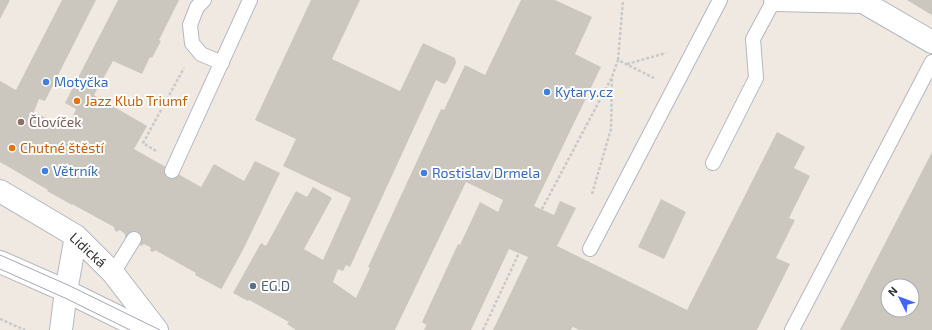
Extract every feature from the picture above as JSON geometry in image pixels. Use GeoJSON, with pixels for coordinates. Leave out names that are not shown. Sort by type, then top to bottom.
{"type":"FeatureCollection","features":[{"type":"Feature","properties":{"kind":"street"},"geometry":{"type":"LineString","coordinates":[[775,0],[863,2],[932,42]]}},
{"type":"Feature","properties":{"kind":"street","name":"Lidická"},"geometry":{"type":"LineString","coordinates":[[0,191],[76,236],[113,273],[157,330]]}},
{"type":"Feature","properties":{"kind":"street"},"geometry":{"type":"LineString","coordinates":[[61,330],[66,291],[76,236]]}},
{"type":"Feature","properties":{"kind":"street"},"geometry":{"type":"LineString","coordinates":[[0,262],[66,291],[145,330]]}},
{"type":"Feature","properties":{"kind":"lane"},"geometry":{"type":"LineString","coordinates":[[204,0],[198,7],[190,25],[192,43],[202,54],[222,63]]}},
{"type":"Feature","properties":{"kind":"lane"},"geometry":{"type":"LineString","coordinates":[[590,249],[720,0]]}},
{"type":"Feature","properties":{"kind":"lane"},"geometry":{"type":"LineString","coordinates":[[713,163],[756,78],[753,39],[775,0]]}},
{"type":"Feature","properties":{"kind":"lane"},"geometry":{"type":"LineString","coordinates":[[174,167],[222,63],[247,1]]}},
{"type":"Feature","properties":{"kind":"lane"},"geometry":{"type":"LineString","coordinates":[[792,330],[932,62]]}},
{"type":"Feature","properties":{"kind":"lane"},"geometry":{"type":"LineString","coordinates":[[113,273],[134,239]]}},
{"type":"Feature","properties":{"kind":"path"},"geometry":{"type":"LineString","coordinates":[[542,209],[612,77],[618,60],[623,0]]}},
{"type":"Feature","properties":{"kind":"path"},"geometry":{"type":"LineString","coordinates":[[626,64],[696,46]]}},
{"type":"Feature","properties":{"kind":"path"},"geometry":{"type":"LineString","coordinates":[[618,60],[674,88]]}},
{"type":"Feature","properties":{"kind":"path"},"geometry":{"type":"LineString","coordinates":[[174,167],[143,143],[184,68]]}},
{"type":"Feature","properties":{"kind":"path"},"geometry":{"type":"LineString","coordinates":[[591,196],[611,129],[612,77]]}},
{"type":"Feature","properties":{"kind":"path"},"geometry":{"type":"LineString","coordinates":[[483,330],[519,253]]}},
{"type":"Feature","properties":{"kind":"path"},"geometry":{"type":"LineString","coordinates":[[0,319],[25,330]]}},
{"type":"Feature","properties":{"kind":"building"},"geometry":{"type":"Polygon","coordinates":[[[0,0],[10,0],[0,19],[0,0]]]}},
{"type":"Feature","properties":{"kind":"building"},"geometry":{"type":"Polygon","coordinates":[[[62,0],[96,0],[45,101],[39,99],[34,112],[68,129],[76,109],[65,103],[118,0],[179,0],[159,40],[161,41],[152,58],[150,57],[142,74],[113,61],[94,95],[147,126],[134,149],[201,187],[214,164],[244,181],[255,161],[280,173],[243,250],[221,289],[155,250],[153,252],[150,251],[150,247],[144,244],[142,246],[125,237],[125,234],[120,230],[117,232],[114,230],[114,227],[47,191],[48,190],[0,162],[0,81],[16,90],[62,0]]]}},
{"type":"Feature","properties":{"kind":"building"},"geometry":{"type":"Polygon","coordinates":[[[311,0],[360,0],[332,59],[400,91],[423,43],[455,58],[456,63],[447,82],[444,84],[436,80],[350,267],[346,265],[343,271],[338,269],[333,282],[356,298],[370,268],[368,267],[441,109],[444,110],[465,65],[485,75],[521,0],[555,0],[592,17],[575,54],[601,67],[534,206],[554,215],[560,201],[576,208],[557,246],[687,310],[777,132],[805,147],[794,168],[810,176],[789,218],[795,220],[776,258],[790,264],[757,330],[579,330],[573,327],[571,330],[493,330],[528,257],[509,249],[471,330],[424,330],[428,322],[426,325],[422,322],[458,244],[460,245],[480,202],[498,212],[503,200],[466,182],[395,330],[296,330],[287,324],[289,322],[233,293],[261,243],[266,246],[296,191],[307,197],[313,187],[332,198],[304,249],[323,260],[351,198],[283,166],[296,139],[255,120],[311,0]]]}},
{"type":"Feature","properties":{"kind":"building"},"geometry":{"type":"Polygon","coordinates":[[[907,0],[932,0],[932,15],[930,14],[907,0]]]}},
{"type":"Feature","properties":{"kind":"building"},"geometry":{"type":"Polygon","coordinates":[[[932,152],[932,330],[840,330],[932,152]]]}},
{"type":"Feature","properties":{"kind":"building"},"geometry":{"type":"Polygon","coordinates":[[[661,199],[686,212],[664,259],[638,247],[661,199]]]}},
{"type":"Feature","properties":{"kind":"tram line"},"geometry":{"type":"LineString","coordinates":[[0,255],[68,285],[160,330]]}},
{"type":"Feature","properties":{"kind":"tram line"},"geometry":{"type":"LineString","coordinates":[[0,269],[65,298],[130,330]]}},
{"type":"Feature","properties":{"kind":"place","name":"Motyčka"},"geometry":{"type":"Point","coordinates":[46,82]}},
{"type":"Feature","properties":{"kind":"place","name":"Kytary.cz"},"geometry":{"type":"Point","coordinates":[547,92]}},
{"type":"Feature","properties":{"kind":"place","name":"Jazz Klub Triumf"},"geometry":{"type":"Point","coordinates":[77,101]}},
{"type":"Feature","properties":{"kind":"place","name":"Človíček"},"geometry":{"type":"Point","coordinates":[21,122]}},
{"type":"Feature","properties":{"kind":"place","name":"Chutné štěstí"},"geometry":{"type":"Point","coordinates":[12,148]}},
{"type":"Feature","properties":{"kind":"place","name":"Větrník"},"geometry":{"type":"Point","coordinates":[45,171]}},
{"type":"Feature","properties":{"kind":"place","name":"Rostislav Drmela"},"geometry":{"type":"Point","coordinates":[424,173]}},
{"type":"Feature","properties":{"kind":"place","name":"EG.D"},"geometry":{"type":"Point","coordinates":[253,286]}}]}
